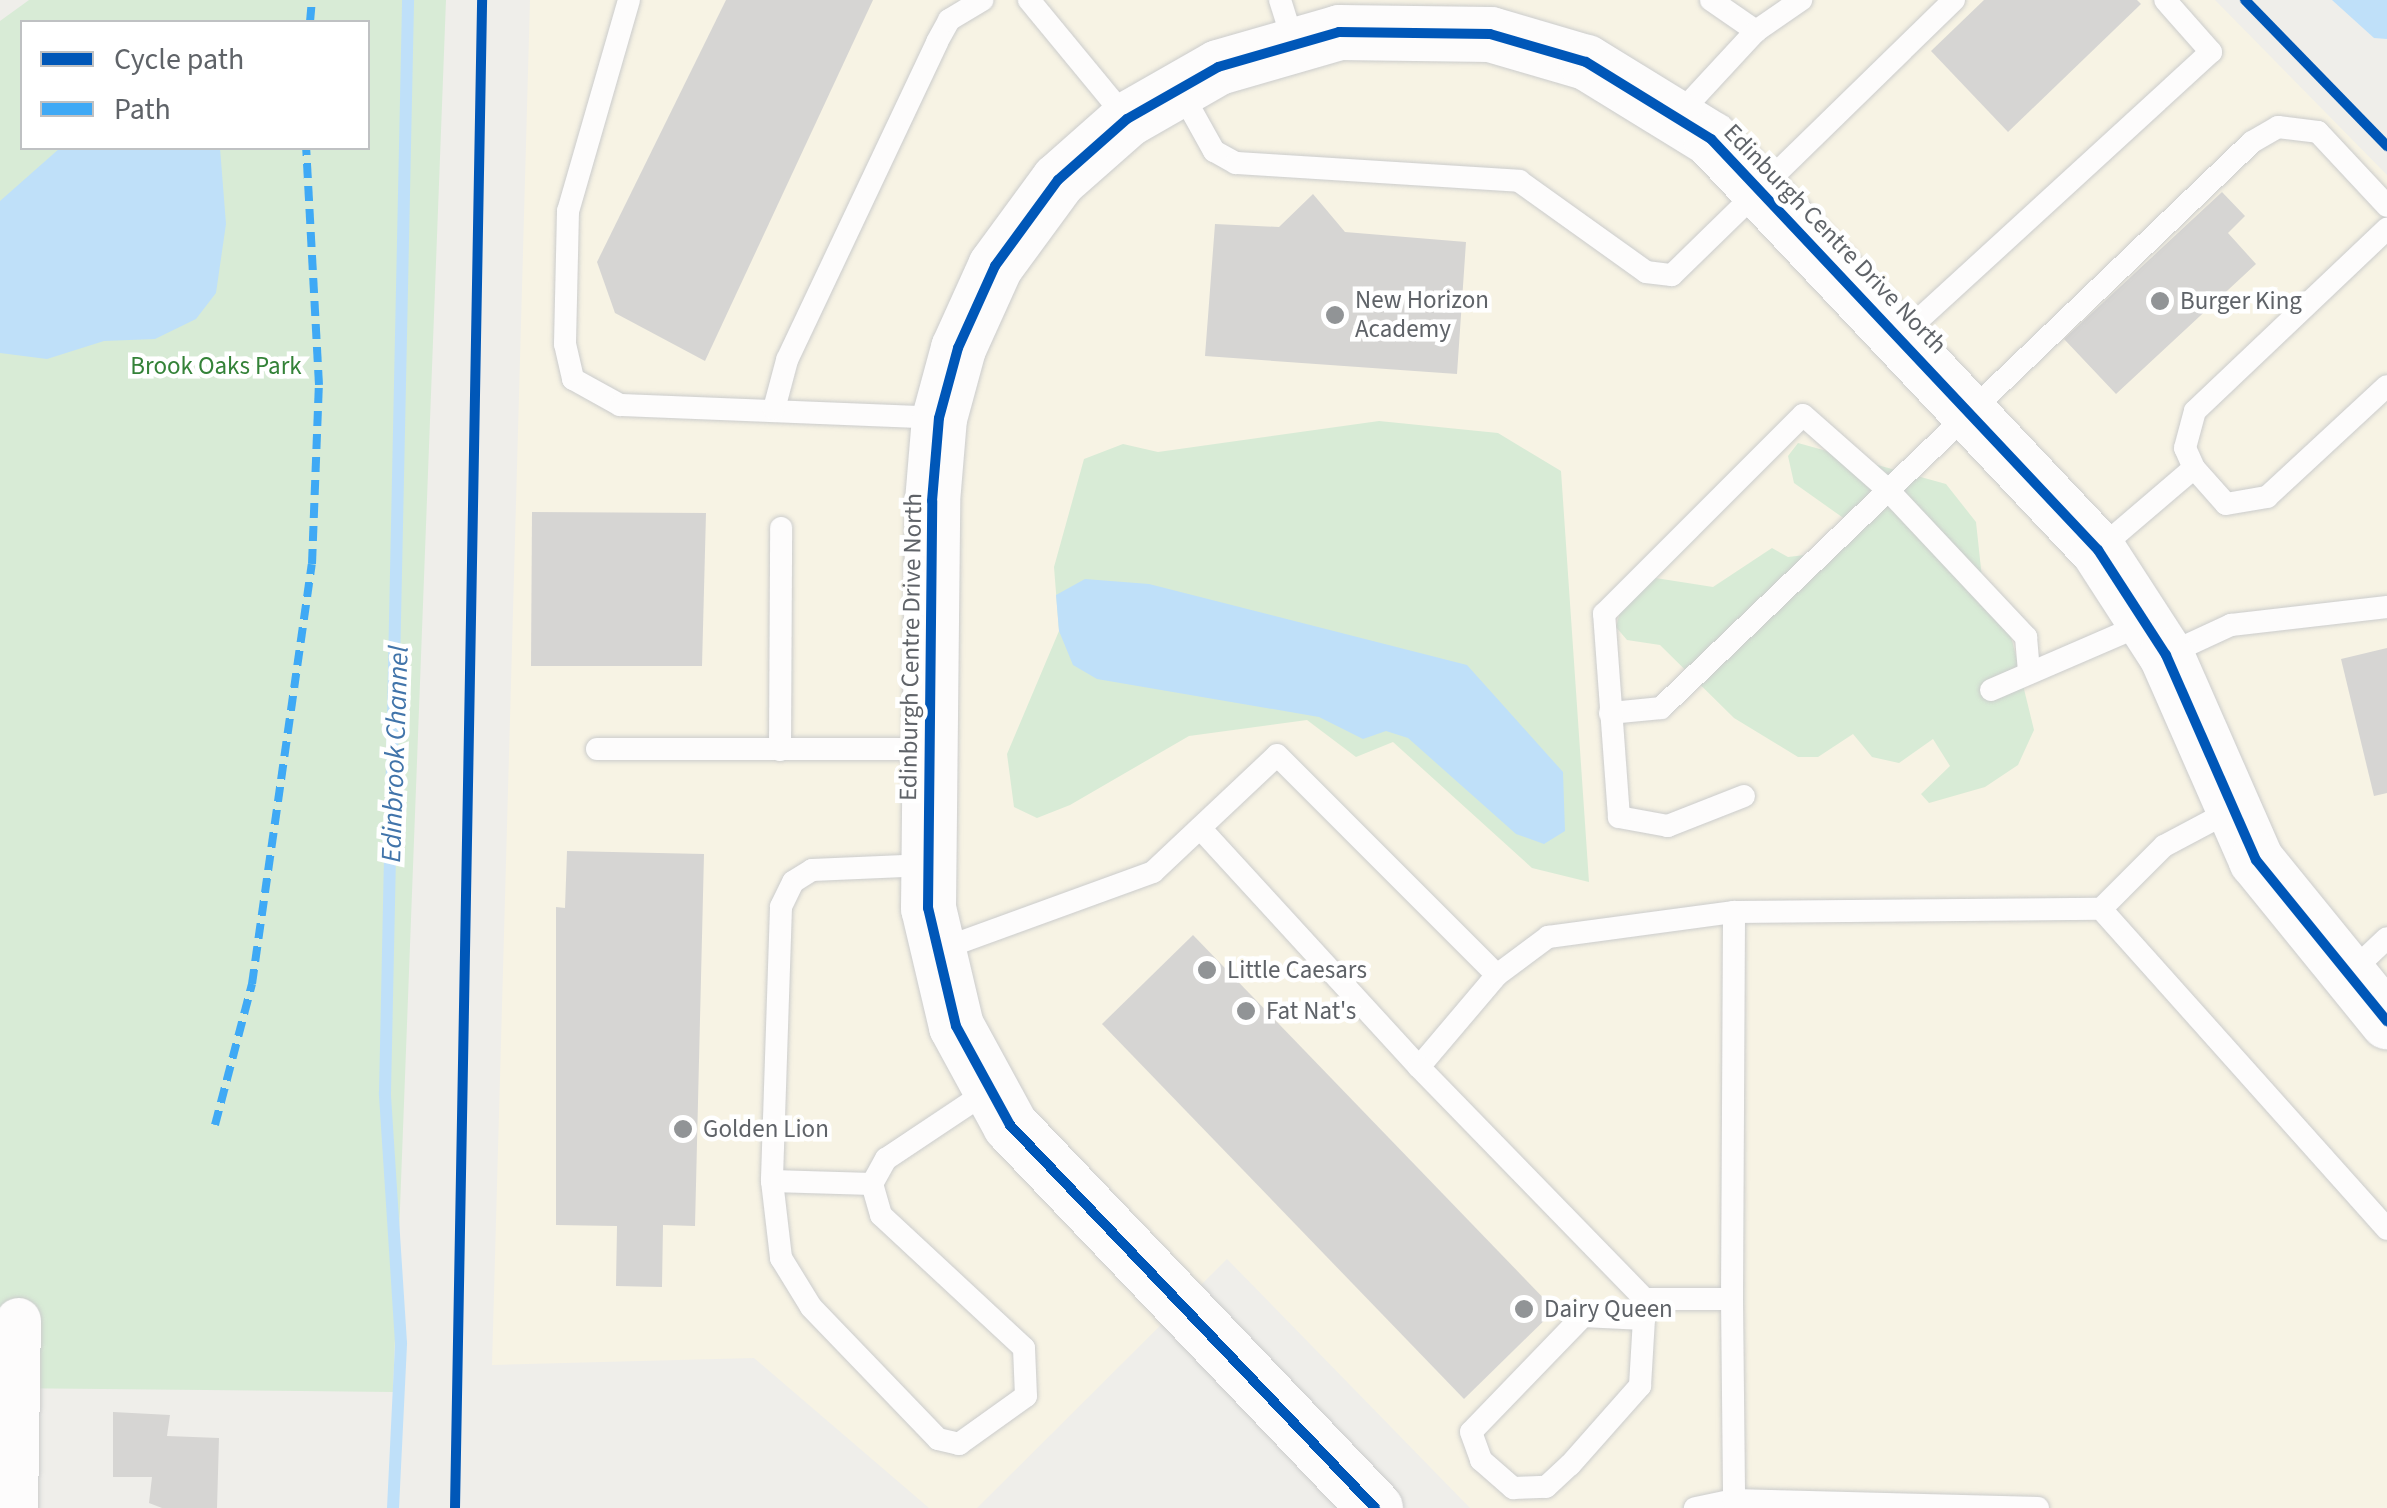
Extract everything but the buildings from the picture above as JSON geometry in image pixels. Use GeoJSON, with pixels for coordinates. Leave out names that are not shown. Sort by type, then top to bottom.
{"type":"FeatureCollection","features":[{"type":"Feature","properties":{"kind":"street","name":"Edinburgh Centre Drive North"},"geometry":{"type":"LineString","coordinates":[[1376,1508],[1038,1158],[988,1090],[934,951],[927,865],[939,418],[995,266],[1058,180],[1127,119],[1287,20],[1490,34],[1586,62],[1680,113],[1766,189],[2098,550],[2158,638],[2228,812],[2288,910],[2387,1021]]}},
{"type":"Feature","properties":{"kind":"street"},"geometry":{"type":"LineString","coordinates":[[15,1508],[18,1320]]}},
{"type":"Feature","properties":{"kind":"lane"},"geometry":{"type":"LineString","coordinates":[[629,0],[568,210],[573,379],[620,406],[939,418]]}},
{"type":"Feature","properties":{"kind":"lane"},"geometry":{"type":"LineString","coordinates":[[774,409],[787,360],[936,42],[950,20],[982,0]]}},
{"type":"Feature","properties":{"kind":"lane"},"geometry":{"type":"LineString","coordinates":[[1029,0],[1127,119]]}},
{"type":"Feature","properties":{"kind":"lane"},"geometry":{"type":"LineString","coordinates":[[1710,0],[1756,32]]}},
{"type":"Feature","properties":{"kind":"lane"},"geometry":{"type":"LineString","coordinates":[[1178,86],[1214,151],[1236,163],[1519,180],[1646,272],[1672,275],[1766,189],[1954,0]]}},
{"type":"Feature","properties":{"kind":"lane"},"geometry":{"type":"LineString","coordinates":[[1902,336],[2212,52],[2165,0]]}},
{"type":"Feature","properties":{"kind":"lane"},"geometry":{"type":"LineString","coordinates":[[1680,113],[1756,32],[1795,2]]}},
{"type":"Feature","properties":{"kind":"lane"},"geometry":{"type":"LineString","coordinates":[[1610,713],[1661,708],[1972,410],[2278,126],[2318,132],[2387,206]]}},
{"type":"Feature","properties":{"kind":"lane"},"geometry":{"type":"LineString","coordinates":[[2387,230],[2195,411],[2185,448],[2194,468],[2226,504],[2255,502],[2387,386]]}},
{"type":"Feature","properties":{"kind":"lane"},"geometry":{"type":"LineString","coordinates":[[1744,796],[1668,826],[1619,818],[1604,614],[1803,415],[1888,490],[2026,637],[2030,673]]}},
{"type":"Feature","properties":{"kind":"lane"},"geometry":{"type":"LineString","coordinates":[[2098,550],[2194,468]]}},
{"type":"Feature","properties":{"kind":"lane"},"geometry":{"type":"LineString","coordinates":[[780,750],[781,528]]}},
{"type":"Feature","properties":{"kind":"lane"},"geometry":{"type":"LineString","coordinates":[[1991,690],[2030,673],[2158,638],[2231,625],[2387,608]]}},
{"type":"Feature","properties":{"kind":"lane"},"geometry":{"type":"LineString","coordinates":[[596,749],[928,749]]}},
{"type":"Feature","properties":{"kind":"lane"},"geometry":{"type":"LineString","coordinates":[[934,951],[1010,931],[1153,872],[1277,755],[1497,975]]}},
{"type":"Feature","properties":{"kind":"lane"},"geometry":{"type":"LineString","coordinates":[[1419,1067],[1497,975],[1548,937],[1734,912],[2101,909],[2164,846],[2228,812]]}},
{"type":"Feature","properties":{"kind":"lane"},"geometry":{"type":"LineString","coordinates":[[1200,828],[1644,1309],[1640,1386],[1546,1487],[1513,1488],[1481,1460],[1472,1432],[1583,1316],[1644,1309],[1732,1300]]}},
{"type":"Feature","properties":{"kind":"lane"},"geometry":{"type":"LineString","coordinates":[[927,865],[812,870],[787,894],[772,1181],[781,1258],[811,1307],[938,1439],[980,1438],[1026,1396],[1024,1348],[881,1215],[872,1184],[886,1158],[988,1090]]}},
{"type":"Feature","properties":{"kind":"lane"},"geometry":{"type":"LineString","coordinates":[[2101,909],[2387,1228]]}},
{"type":"Feature","properties":{"kind":"lane"},"geometry":{"type":"LineString","coordinates":[[1734,912],[1734,1504]]}},
{"type":"Feature","properties":{"kind":"lane"},"geometry":{"type":"LineString","coordinates":[[2346,977],[2387,938]]}},
{"type":"Feature","properties":{"kind":"lane"},"geometry":{"type":"LineString","coordinates":[[772,1181],[872,1184]]}},
{"type":"Feature","properties":{"kind":"lane"},"geometry":{"type":"LineString","coordinates":[[1695,1508],[1734,1504],[2038,1508]]}},
{"type":"Feature","properties":{"kind":"shaded area"},"geometry":{"type":"Polygon","coordinates":[[[530,0],[2215,0],[2387,175],[2387,1508],[1470,1508],[1227,1259],[977,1508],[929,1508],[754,1358],[492,1365],[530,0]]]}},
{"type":"Feature","properties":{"kind":"green space","name":"Brook Oaks Park"},"geometry":{"type":"Polygon","coordinates":[[[29,0],[446,0],[393,1392],[0,1388],[0,21],[29,0]]]}},
{"type":"Feature","properties":{"kind":"green space"},"geometry":{"type":"Polygon","coordinates":[[[1379,421],[1498,433],[1561,471],[1589,882],[1532,868],[1393,742],[1356,757],[1307,720],[1189,736],[1070,805],[1037,818],[1014,807],[1007,754],[1059,631],[1054,567],[1084,459],[1123,444],[1158,452],[1379,421]]]}},
{"type":"Feature","properties":{"kind":"green space"},"geometry":{"type":"Polygon","coordinates":[[[1798,443],[1946,484],[1976,522],[1982,578],[2012,640],[2034,730],[2018,765],[1985,787],[1929,803],[1921,794],[1950,766],[1933,739],[1899,763],[1872,757],[1853,734],[1818,757],[1798,757],[1734,718],[1660,645],[1627,640],[1616,627],[1630,574],[1713,587],[1772,548],[1788,557],[1814,554],[1849,522],[1794,483],[1788,456],[1798,443]]]}},
{"type":"Feature","properties":{"kind":"water"},"geometry":{"type":"Polygon","coordinates":[[[2332,0],[2387,0],[2387,39],[2374,38],[2332,0]]]}},
{"type":"Feature","properties":{"kind":"water"},"geometry":{"type":"Polygon","coordinates":[[[58,150],[220,150],[226,224],[216,293],[196,319],[155,339],[104,341],[47,359],[0,353],[0,201],[58,150]]]}},
{"type":"Feature","properties":{"kind":"water"},"geometry":{"type":"Polygon","coordinates":[[[1085,579],[1149,584],[1467,665],[1563,772],[1565,831],[1544,844],[1516,834],[1408,738],[1386,731],[1363,739],[1319,717],[1097,679],[1073,665],[1059,631],[1056,595],[1085,579]]]}},
{"type":"Feature","properties":{"kind":"waterway","name":"Edinbrook Channel"},"geometry":{"type":"LineString","coordinates":[[393,1508],[401,1343],[385,1093],[408,0]]}},
{"type":"Feature","properties":{"kind":"marked path"},"geometry":{"type":"LineString","coordinates":[[310,20],[312,0]]}},
{"type":"Feature","properties":{"kind":"marked path"},"geometry":{"type":"LineString","coordinates":[[215,1125],[252,984],[312,564],[319,385],[306,150]]}},
{"type":"Feature","properties":{"kind":"cycle path"},"geometry":{"type":"LineString","coordinates":[[455,1508],[482,0]]}},
{"type":"Feature","properties":{"kind":"cycle path"},"geometry":{"type":"LineString","coordinates":[[2245,0],[2387,146]]}},
{"type":"Feature","properties":{"kind":"cycle path"},"geometry":{"type":"LineString","coordinates":[[1375,1508],[1010,1125],[956,1026],[928,908],[932,501],[939,418],[958,348],[995,266],[1058,180],[1127,119],[1218,67],[1339,32],[1490,34],[1586,62],[1711,139],[2098,550],[2166,655],[2256,860],[2387,1021]]}},
{"type":"Feature","properties":{"kind":"place","name":"Burger King"},"geometry":{"type":"Point","coordinates":[2160,301]}},
{"type":"Feature","properties":{"kind":"place","name":"New Horizon Academy"},"geometry":{"type":"Point","coordinates":[1335,315]}},
{"type":"Feature","properties":{"kind":"place","name":"Little Caesars"},"geometry":{"type":"Point","coordinates":[1207,970]}},
{"type":"Feature","properties":{"kind":"place","name":"Fat Nat's"},"geometry":{"type":"Point","coordinates":[1246,1011]}},
{"type":"Feature","properties":{"kind":"place","name":"Golden Lion"},"geometry":{"type":"Point","coordinates":[683,1129]}},
{"type":"Feature","properties":{"kind":"place","name":"Dairy Queen"},"geometry":{"type":"Point","coordinates":[1524,1309]}}]}
